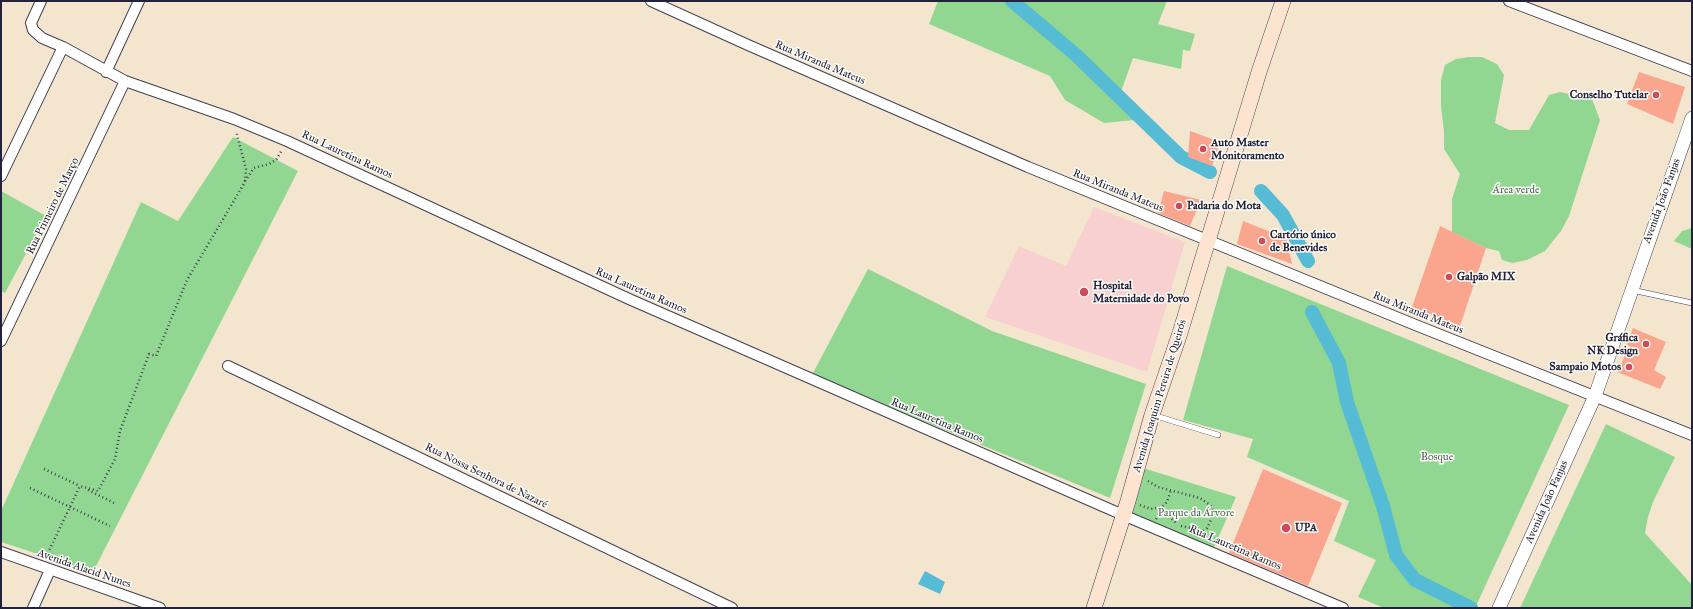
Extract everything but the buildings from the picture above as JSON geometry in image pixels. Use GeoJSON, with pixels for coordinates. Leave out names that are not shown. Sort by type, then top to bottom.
{"type":"FeatureCollection","features":[{"type":"Feature","properties":{"kind":"main road","name":"Avenida Joaquim Pereira de Queirós"},"geometry":{"type":"LineString","coordinates":[[1094,608],[1136,473],[1152,415],[1180,333],[1259,72],[1283,1]]}},
{"type":"Feature","properties":{"kind":"street","name":"Rua Lauretina Ramos"},"geometry":{"type":"LineString","coordinates":[[41,1],[31,23],[33,30],[42,38],[63,47],[106,72],[125,81],[234,118],[288,141],[636,302],[1125,508],[1185,540],[1343,608]]}},
{"type":"Feature","properties":{"kind":"street"},"geometry":{"type":"LineString","coordinates":[[106,72],[140,1]]}},
{"type":"Feature","properties":{"kind":"street","name":"Rua Miranda Mateus"},"geometry":{"type":"LineString","coordinates":[[651,1],[1028,167],[1418,326],[1692,435]]}},
{"type":"Feature","properties":{"kind":"street"},"geometry":{"type":"LineString","coordinates":[[1509,1],[1692,70]]}},
{"type":"Feature","properties":{"kind":"street"},"geometry":{"type":"LineString","coordinates":[[1,176],[63,47]]}},
{"type":"Feature","properties":{"kind":"street","name":"Rua Primeiro de Março"},"geometry":{"type":"LineString","coordinates":[[1,341],[125,81]]}},
{"type":"Feature","properties":{"kind":"street","name":"Avenida João Fanjas"},"geometry":{"type":"LineString","coordinates":[[1500,608],[1595,396],[1692,118]]}},
{"type":"Feature","properties":{"kind":"street","name":"Rua Nossa Senhora de Nazaré"},"geometry":{"type":"LineString","coordinates":[[228,366],[732,608]]}},
{"type":"Feature","properties":{"kind":"street","name":"Avenida Alacid Nunes"},"geometry":{"type":"LineString","coordinates":[[1,552],[160,608]]}},
{"type":"Feature","properties":{"kind":"street"},"geometry":{"type":"LineString","coordinates":[[32,608],[46,568]]}},
{"type":"Feature","properties":{"kind":"lane"},"geometry":{"type":"LineString","coordinates":[[1631,290],[1692,303]]}},
{"type":"Feature","properties":{"kind":"lane"},"geometry":{"type":"LineString","coordinates":[[1152,415],[1218,436]]}},
{"type":"Feature","properties":{"kind":"path"},"geometry":{"type":"LineString","coordinates":[[234,118],[238,144],[246,169],[245,182]]}},
{"type":"Feature","properties":{"kind":"path"},"geometry":{"type":"LineString","coordinates":[[46,568],[70,506],[80,486],[98,491],[111,466],[120,431],[149,354],[156,356],[187,280],[254,168],[269,164],[276,160],[288,141]]}},
{"type":"Feature","properties":{"kind":"path"},"geometry":{"type":"LineString","coordinates":[[44,469],[116,504]]}},
{"type":"Feature","properties":{"kind":"path"},"geometry":{"type":"LineString","coordinates":[[1136,473],[1158,487],[1200,498],[1210,505],[1213,510],[1211,520],[1207,528],[1203,531],[1196,529],[1187,536],[1185,540]]}},
{"type":"Feature","properties":{"kind":"path"},"geometry":{"type":"LineString","coordinates":[[30,488],[110,526]]}},
{"type":"Feature","properties":{"kind":"path"},"geometry":{"type":"LineString","coordinates":[[1125,508],[1151,509],[1162,507],[1169,498],[1171,490]]}},
{"type":"Feature","properties":{"kind":"shaded area","name":"Hospital Maternidade do Povo"},"geometry":{"type":"Polygon","coordinates":[[[1094,207],[1185,242],[1147,372],[985,317],[1019,246],[1066,266],[1094,207]]]}},
{"type":"Feature","properties":{"kind":"green space"},"geometry":{"type":"Polygon","coordinates":[[[938,1],[1167,1],[1158,24],[1195,34],[1190,51],[1183,50],[1181,69],[1133,58],[1118,100],[1135,120],[1104,123],[1065,100],[1050,76],[929,24],[938,1]]]}},
{"type":"Feature","properties":{"kind":"green space","name":"Área verde"},"geometry":{"type":"Polygon","coordinates":[[[1482,57],[1497,64],[1504,75],[1495,123],[1509,130],[1529,130],[1549,95],[1560,92],[1592,99],[1600,120],[1569,216],[1561,231],[1545,251],[1527,260],[1512,263],[1502,260],[1499,251],[1486,248],[1452,232],[1452,199],[1460,174],[1444,149],[1441,80],[1445,65],[1456,59],[1482,57]]]}},
{"type":"Feature","properties":{"kind":"green space"},"geometry":{"type":"Polygon","coordinates":[[[233,137],[298,171],[93,572],[1,542],[1,511],[141,202],[178,221],[233,137]]]}},
{"type":"Feature","properties":{"kind":"green space"},"geometry":{"type":"Polygon","coordinates":[[[1,191],[46,216],[5,293],[1,291],[1,191]]]}},
{"type":"Feature","properties":{"kind":"green space"},"geometry":{"type":"Polygon","coordinates":[[[1692,228],[1692,249],[1674,241],[1682,231],[1692,228]]]}},
{"type":"Feature","properties":{"kind":"green space","name":"Bosque"},"geometry":{"type":"Polygon","coordinates":[[[1227,266],[1569,405],[1475,608],[1384,608],[1358,597],[1376,560],[1334,541],[1349,501],[1247,457],[1253,439],[1183,420],[1227,266]]]}},
{"type":"Feature","properties":{"kind":"green space"},"geometry":{"type":"Polygon","coordinates":[[[868,269],[992,331],[1146,384],[1110,498],[812,375],[868,269]]]}},
{"type":"Feature","properties":{"kind":"green space"},"geometry":{"type":"Polygon","coordinates":[[[1606,424],[1675,457],[1653,502],[1645,533],[1692,585],[1692,608],[1520,608],[1606,424]]]}},
{"type":"Feature","properties":{"kind":"green space","name":"Parque da Árvore"},"geometry":{"type":"Polygon","coordinates":[[[1143,468],[1236,497],[1213,550],[1128,515],[1143,468]]]}},
{"type":"Feature","properties":{"kind":"water"},"geometry":{"type":"Polygon","coordinates":[[[925,571],[945,582],[940,594],[918,584],[925,571]]]}},
{"type":"Feature","properties":{"kind":"waterway"},"geometry":{"type":"LineString","coordinates":[[1012,1],[1076,55],[1181,157],[1210,172]]}},
{"type":"Feature","properties":{"kind":"waterway"},"geometry":{"type":"LineString","coordinates":[[1261,191],[1283,215],[1308,261]]}},
{"type":"Feature","properties":{"kind":"waterway"},"geometry":{"type":"LineString","coordinates":[[1312,312],[1339,363],[1347,402],[1383,506],[1396,555],[1415,580],[1471,608]]}},
{"type":"Feature","properties":{"kind":"place","name":"Conselho Tutelar"},"geometry":{"type":"Point","coordinates":[1656,95]}},
{"type":"Feature","properties":{"kind":"place","name":"Auto Master Monitoramento"},"geometry":{"type":"Point","coordinates":[1203,149]}},
{"type":"Feature","properties":{"kind":"place","name":"Padaria do Mota"},"geometry":{"type":"Point","coordinates":[1179,206]}},
{"type":"Feature","properties":{"kind":"place","name":"Cartório único de Benevides"},"geometry":{"type":"Point","coordinates":[1262,241]}},
{"type":"Feature","properties":{"kind":"place","name":"Galpão MIX"},"geometry":{"type":"Point","coordinates":[1449,277]}},
{"type":"Feature","properties":{"kind":"place","name":"Hospital Maternidade do Povo"},"geometry":{"type":"Point","coordinates":[1084,292]}},
{"type":"Feature","properties":{"kind":"place","name":"Gráfica NK Design"},"geometry":{"type":"Point","coordinates":[1646,344]}},
{"type":"Feature","properties":{"kind":"place","name":"Sampaio Motos"},"geometry":{"type":"Point","coordinates":[1629,367]}},
{"type":"Feature","properties":{"kind":"place","name":"UPA"},"geometry":{"type":"Point","coordinates":[1286,528]}}]}
